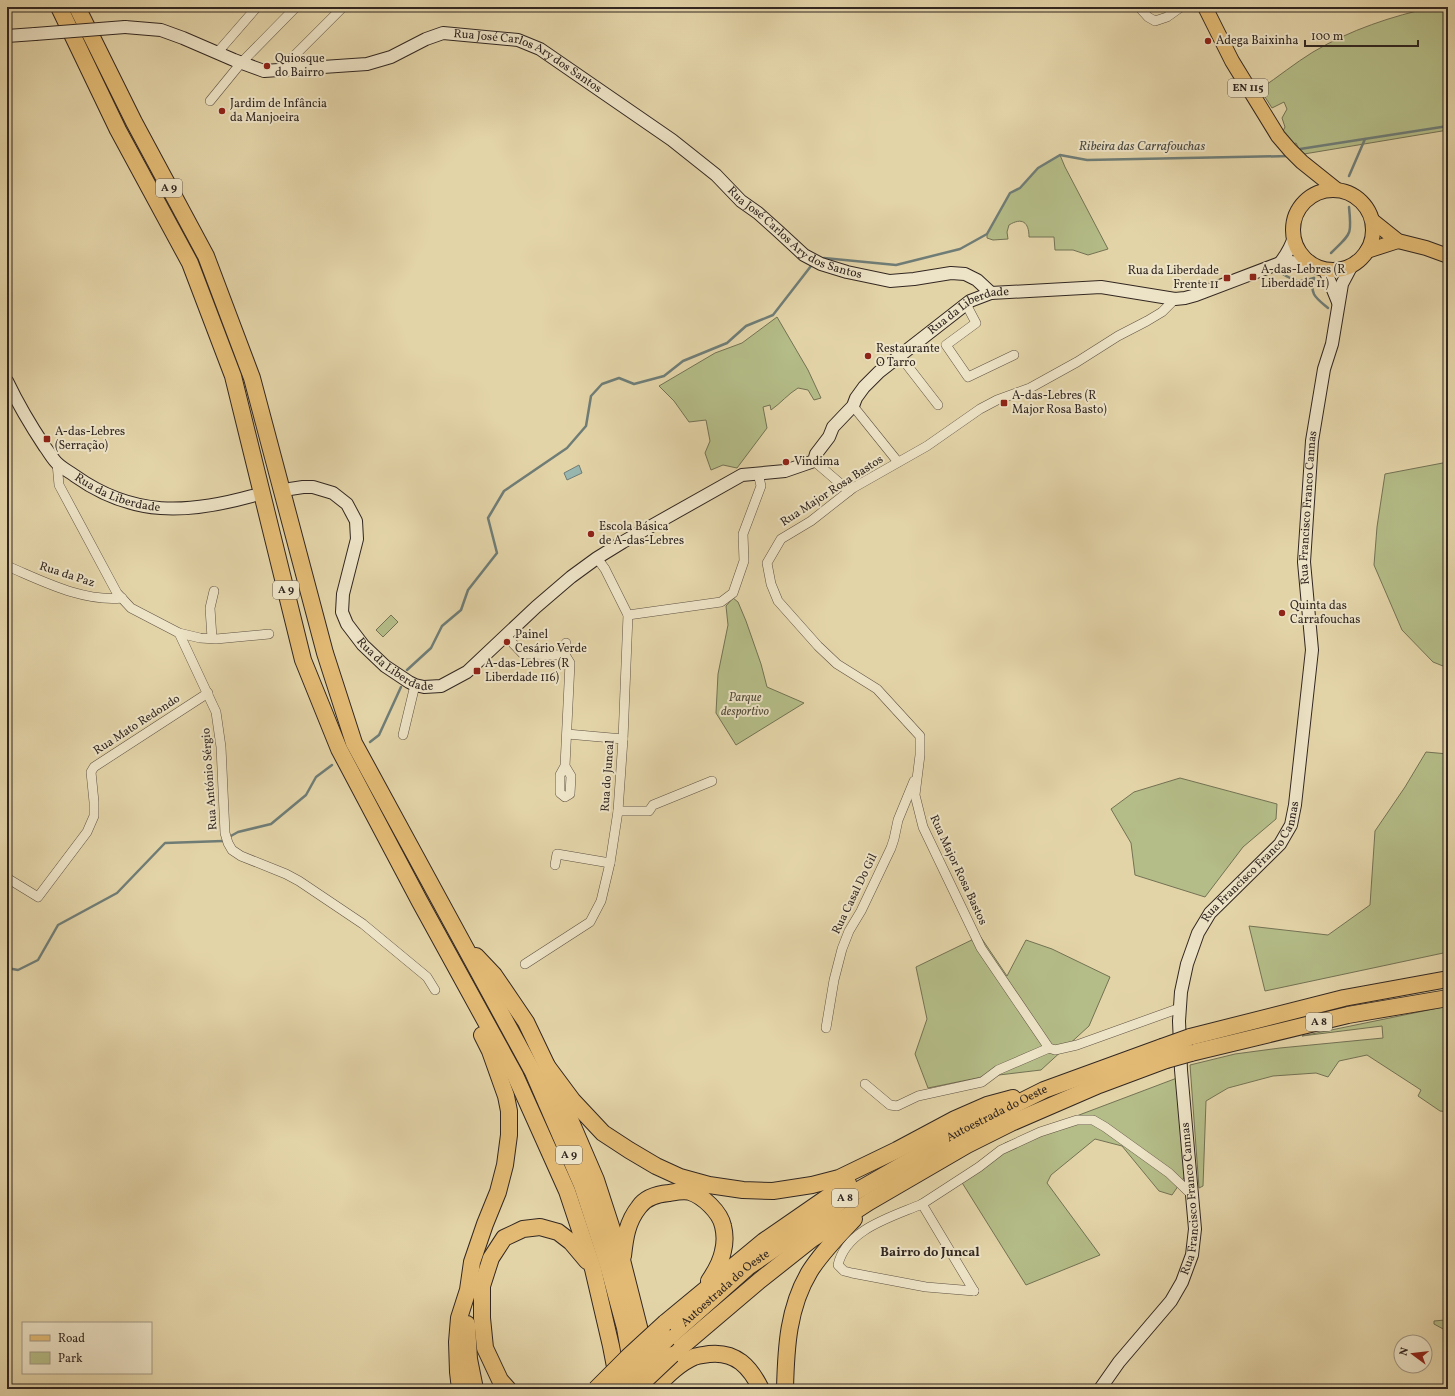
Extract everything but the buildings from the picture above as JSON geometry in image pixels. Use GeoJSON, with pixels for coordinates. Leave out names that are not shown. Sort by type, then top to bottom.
{"type":"FeatureCollection","features":[{"type":"Feature","properties":{"kind":"highway","name":"A 9"},"geometry":{"type":"LineString","coordinates":[[59,7],[118,130],[190,263],[204,298],[233,376],[303,660],[339,749],[420,902],[515,1075],[568,1191],[593,1269],[620,1389]]}},
{"type":"Feature","properties":{"kind":"highway","name":"A 9"},"geometry":{"type":"LineString","coordinates":[[77,7],[134,122],[206,256],[252,378],[325,653],[354,743],[533,1072],[582,1185],[608,1265],[625,1328],[636,1389]]}},
{"type":"Feature","properties":{"kind":"highway"},"geometry":{"type":"LineString","coordinates":[[459,937],[494,975],[526,1022],[547,1066],[596,1180],[622,1260],[653,1389]]}},
{"type":"Feature","properties":{"kind":"highway"},"geometry":{"type":"LineString","coordinates":[[450,955],[457,990],[490,1051],[506,1096],[509,1111],[510,1135],[505,1165],[498,1192],[472,1262],[468,1290],[467,1336],[474,1389]]}},
{"type":"Feature","properties":{"kind":"highway","name":"Autoestrada do Oeste"},"geometry":{"type":"LineString","coordinates":[[616,1389],[666,1330],[748,1267],[848,1196],[960,1132],[1044,1090],[1344,998],[1448,979]]}},
{"type":"Feature","properties":{"kind":"highway","name":"Autoestrada do Oeste"},"geometry":{"type":"LineString","coordinates":[[1191,1045],[1348,1015],[1448,998]]}},
{"type":"Feature","properties":{"kind":"highway","name":"Autoestrada do Oeste"},"geometry":{"type":"LineString","coordinates":[[636,1389],[673,1361],[759,1281],[812,1239],[869,1202],[967,1145],[1164,1054]]}},
{"type":"Feature","properties":{"kind":"highway"},"geometry":{"type":"LineString","coordinates":[[547,1066],[573,1101],[603,1133],[629,1150],[656,1166],[680,1177],[709,1185],[743,1190],[773,1191],[812,1185],[839,1178],[987,1105],[1044,1090]]}},
{"type":"Feature","properties":{"kind":"highway"},"geometry":{"type":"LineString","coordinates":[[596,1389],[628,1357],[666,1330],[705,1290],[764,1241],[897,1150]]}},
{"type":"Feature","properties":{"kind":"highway"},"geometry":{"type":"LineString","coordinates":[[622,1260],[626,1232],[640,1205],[657,1195],[689,1192],[707,1203],[717,1213],[723,1225],[723,1251],[718,1266],[705,1290]]}},
{"type":"Feature","properties":{"kind":"highway"},"geometry":{"type":"LineString","coordinates":[[785,1389],[788,1329],[797,1297],[807,1277],[825,1252],[869,1202]]}},
{"type":"Feature","properties":{"kind":"highway"},"geometry":{"type":"LineString","coordinates":[[508,1389],[500,1380],[485,1348],[482,1318],[482,1286],[491,1258],[504,1238],[523,1229],[540,1227],[558,1232],[571,1242],[593,1269]]}},
{"type":"Feature","properties":{"kind":"highway"},"geometry":{"type":"LineString","coordinates":[[460,1389],[457,1342],[459,1318],[468,1290]]}},
{"type":"Feature","properties":{"kind":"highway"},"geometry":{"type":"LineString","coordinates":[[653,1389],[673,1361],[719,1353],[734,1358],[745,1365],[754,1375],[761,1389]]}},
{"type":"Feature","properties":{"kind":"highway"},"geometry":{"type":"LineString","coordinates":[[780,1389],[785,1365]]}},
{"type":"Feature","properties":{"kind":"main road","name":"EN 115"},"geometry":{"type":"LineString","coordinates":[[1204,7],[1232,61],[1278,136],[1302,162],[1337,190]]}},
{"type":"Feature","properties":{"kind":"main road","name":"EN 115"},"geometry":{"type":"LineString","coordinates":[[1302,162],[1310,183],[1307,194],[1295,216],[1293,230],[1295,244],[1302,256],[1319,267]]}},
{"type":"Feature","properties":{"kind":"main road","name":"EN 115"},"geometry":{"type":"LineString","coordinates":[[1302,204],[1312,195],[1324,190],[1337,190],[1349,193],[1360,200],[1368,210],[1373,222],[1398,241],[1426,248],[1448,256]]}},
{"type":"Feature","properties":{"kind":"main road"},"geometry":{"type":"LineString","coordinates":[[1319,267],[1339,270],[1352,265],[1362,258],[1370,247],[1373,234],[1373,222]]}},
{"type":"Feature","properties":{"kind":"main road"},"geometry":{"type":"LineString","coordinates":[[1367,251],[1398,241]]}},
{"type":"Feature","properties":{"kind":"street"},"geometry":{"type":"LineString","coordinates":[[217,53],[257,7]]}},
{"type":"Feature","properties":{"kind":"street"},"geometry":{"type":"LineString","coordinates":[[210,100],[241,63],[296,7]]}},
{"type":"Feature","properties":{"kind":"street"},"geometry":{"type":"LineString","coordinates":[[281,69],[343,7]]}},
{"type":"Feature","properties":{"kind":"street"},"geometry":{"type":"LineString","coordinates":[[1139,7],[1148,17],[1155,21],[1167,17],[1180,7]]}},
{"type":"Feature","properties":{"kind":"street","name":"Rua José Carlos Ary dos Santos"},"geometry":{"type":"LineString","coordinates":[[7,36],[125,27],[161,30],[264,71],[367,64],[391,57],[426,39],[443,33],[518,40],[540,49],[672,140],[716,175],[741,201],[778,230],[804,255],[821,264],[847,272],[890,281],[951,273],[965,274],[977,280],[991,293]]}},
{"type":"Feature","properties":{"kind":"street"},"geometry":{"type":"LineString","coordinates":[[1280,262],[1292,246],[1294,237]]}},
{"type":"Feature","properties":{"kind":"street","name":"Rua da Liberdade"},"geometry":{"type":"LineString","coordinates":[[290,489],[313,487],[333,493],[347,504],[356,520],[357,539],[343,594],[342,612],[347,624],[363,645],[385,666],[415,685],[424,687],[441,686],[468,672],[505,635],[571,577],[597,558],[623,542],[742,475],[786,470],[814,461],[816,454],[829,437],[833,427],[853,406],[856,398],[864,386],[879,372],[970,301],[991,293],[1102,287],[1175,299],[1196,295],[1280,262],[1291,262],[1319,267]]}},
{"type":"Feature","properties":{"kind":"street","name":"Rua Francisco Franco Cannas"},"geometry":{"type":"LineString","coordinates":[[1100,1389],[1119,1362],[1171,1301],[1182,1282],[1192,1255],[1195,1229],[1179,1021],[1181,992],[1187,964],[1198,933],[1210,912],[1280,844],[1291,825],[1295,805],[1312,650],[1304,562],[1312,442],[1324,369],[1332,344],[1342,284],[1352,265]]}},
{"type":"Feature","properties":{"kind":"street","name":"Rua Francisco Franco Cannas"},"geometry":{"type":"LineString","coordinates":[[1319,267],[1338,303]]}},
{"type":"Feature","properties":{"kind":"street","name":"Rua Major Rosa Bastos"},"geometry":{"type":"LineString","coordinates":[[1049,1048],[981,948],[923,827],[915,795],[920,755],[920,736],[877,689],[837,664],[818,646],[778,601],[771,584],[767,563],[781,539],[811,520],[849,491],[926,446],[980,409],[997,400],[1030,388],[1077,362],[1118,336],[1147,321],[1162,312],[1175,299]]}},
{"type":"Feature","properties":{"kind":"street"},"geometry":{"type":"LineString","coordinates":[[966,304],[976,323],[946,345],[968,377],[1014,355]]}},
{"type":"Feature","properties":{"kind":"street"},"geometry":{"type":"LineString","coordinates":[[900,356],[938,405]]}},
{"type":"Feature","properties":{"kind":"street"},"geometry":{"type":"LineString","coordinates":[[7,381],[35,432],[57,464],[59,485],[117,593],[131,608],[179,633],[200,638],[269,634]]}},
{"type":"Feature","properties":{"kind":"street"},"geometry":{"type":"LineString","coordinates":[[853,406],[898,462]]}},
{"type":"Feature","properties":{"kind":"street"},"geometry":{"type":"LineString","coordinates":[[814,461],[849,491]]}},
{"type":"Feature","properties":{"kind":"street","name":"Rua da Liberdade"},"geometry":{"type":"LineString","coordinates":[[57,464],[91,487],[119,500],[143,506],[182,510],[230,502],[252,496]]}},
{"type":"Feature","properties":{"kind":"street"},"geometry":{"type":"LineString","coordinates":[[628,614],[722,602],[733,593],[744,560],[744,534],[761,486],[758,473]]}},
{"type":"Feature","properties":{"kind":"street","name":"Rua do Juncal"},"geometry":{"type":"LineString","coordinates":[[525,964],[590,922],[601,901],[610,863],[618,811],[623,739],[628,614],[605,569],[597,558]]}},
{"type":"Feature","properties":{"kind":"street","name":"Rua da Paz"},"geometry":{"type":"LineString","coordinates":[[7,566],[43,582],[92,597],[111,599],[122,598]]}},
{"type":"Feature","properties":{"kind":"street"},"geometry":{"type":"LineString","coordinates":[[212,638],[210,608],[214,591]]}},
{"type":"Feature","properties":{"kind":"street","name":"Rua António Sérgio"},"geometry":{"type":"LineString","coordinates":[[179,633],[216,712],[221,747],[226,833],[228,843],[232,850],[241,856],[299,880],[363,924],[427,977],[435,990]]}},
{"type":"Feature","properties":{"kind":"street"},"geometry":{"type":"LineString","coordinates":[[505,635],[523,654],[565,655]]}},
{"type":"Feature","properties":{"kind":"street"},"geometry":{"type":"LineString","coordinates":[[566,643],[565,655],[570,663],[566,766]]}},
{"type":"Feature","properties":{"kind":"street"},"geometry":{"type":"LineString","coordinates":[[403,734],[415,685]]}},
{"type":"Feature","properties":{"kind":"street","name":"Rua Mato Redondo"},"geometry":{"type":"LineString","coordinates":[[7,878],[38,897],[87,832],[94,816],[91,772],[94,767],[208,693]]}},
{"type":"Feature","properties":{"kind":"street"},"geometry":{"type":"LineString","coordinates":[[567,734],[623,739]]}},
{"type":"Feature","properties":{"kind":"street","name":"Rua Casal Do Gil"},"geometry":{"type":"LineString","coordinates":[[826,1028],[834,980],[842,949],[849,931],[867,899],[891,848],[903,805],[918,774]]}},
{"type":"Feature","properties":{"kind":"street"},"geometry":{"type":"LineString","coordinates":[[618,811],[650,811],[653,805],[712,781]]}},
{"type":"Feature","properties":{"kind":"street"},"geometry":{"type":"LineString","coordinates":[[555,865],[558,850],[610,863]]}},
{"type":"Feature","properties":{"kind":"street"},"geometry":{"type":"LineString","coordinates":[[865,1084],[890,1105],[897,1106],[918,1096],[982,1082],[998,1070],[1049,1048],[1055,1050],[1077,1045],[1180,1008]]}},
{"type":"Feature","properties":{"kind":"street"},"geometry":{"type":"LineString","coordinates":[[922,1204],[974,1291],[926,1287],[852,1273],[844,1271],[838,1265],[840,1256],[852,1239],[872,1226],[922,1204],[979,1167],[1001,1150],[1040,1132],[1077,1120],[1093,1120],[1105,1127],[1169,1174],[1192,1195]]}},
{"type":"Feature","properties":{"kind":"green space"},"geometry":{"type":"Polygon","coordinates":[[[1434,7],[1448,7],[1448,130],[1304,154],[1300,151],[1296,143],[1293,144],[1283,131],[1285,127],[1282,118],[1287,109],[1284,102],[1272,108],[1260,89],[1306,56],[1356,30],[1387,19],[1434,7]]]}},
{"type":"Feature","properties":{"kind":"green space"},"geometry":{"type":"Polygon","coordinates":[[[1060,155],[1108,249],[1088,255],[1073,250],[1055,250],[1054,237],[1029,237],[1028,228],[1024,222],[1021,221],[1009,225],[1007,232],[1008,239],[993,240],[987,238],[987,234],[1010,193],[1020,188],[1038,168],[1060,155]]]}},
{"type":"Feature","properties":{"kind":"green space"},"geometry":{"type":"Polygon","coordinates":[[[777,317],[808,370],[821,398],[814,400],[808,390],[798,388],[771,410],[770,405],[763,407],[767,428],[737,468],[723,465],[711,470],[705,453],[710,441],[706,420],[689,422],[674,401],[659,386],[715,353],[742,343],[777,317]]]}},
{"type":"Feature","properties":{"kind":"green space"},"geometry":{"type":"Polygon","coordinates":[[[1448,462],[1448,668],[1433,662],[1402,630],[1374,565],[1377,527],[1385,474],[1448,462]]]}},
{"type":"Feature","properties":{"kind":"green space","name":"Parque desportivo"},"geometry":{"type":"Polygon","coordinates":[[[733,598],[738,602],[746,621],[761,664],[767,687],[804,703],[736,745],[716,713],[718,674],[728,625],[726,606],[733,598]]]}},
{"type":"Feature","properties":{"kind":"green space"},"geometry":{"type":"Polygon","coordinates":[[[391,615],[398,622],[383,637],[376,630],[391,615]]]}},
{"type":"Feature","properties":{"kind":"green space"},"geometry":{"type":"Polygon","coordinates":[[[1426,752],[1448,754],[1448,952],[1265,991],[1249,926],[1328,935],[1370,905],[1375,831],[1405,787],[1426,752]]]}},
{"type":"Feature","properties":{"kind":"green space"},"geometry":{"type":"Polygon","coordinates":[[[1180,778],[1277,804],[1276,819],[1243,847],[1205,897],[1135,875],[1131,843],[1111,809],[1134,792],[1180,778]]]}},
{"type":"Feature","properties":{"kind":"green space"},"geometry":{"type":"Polygon","coordinates":[[[980,936],[1007,976],[1026,940],[1052,949],[1110,977],[1089,1026],[1041,1070],[982,1077],[928,1088],[915,1054],[927,1019],[916,967],[980,936]]]}},
{"type":"Feature","properties":{"kind":"green space"},"geometry":{"type":"Polygon","coordinates":[[[1448,1006],[1448,1112],[1440,1111],[1418,1096],[1421,1090],[1367,1055],[1339,1061],[1328,1077],[1316,1073],[1273,1076],[1228,1088],[1206,1101],[1203,1186],[1199,1188],[1190,1065],[1235,1054],[1383,1038],[1382,1026],[1302,1036],[1448,1006]]]}},
{"type":"Feature","properties":{"kind":"green space"},"geometry":{"type":"Polygon","coordinates":[[[1177,1078],[1185,1176],[1172,1195],[1159,1191],[1122,1146],[1095,1139],[1051,1175],[1047,1183],[1100,1255],[1026,1285],[961,1181],[1005,1143],[1177,1078]]]}},
{"type":"Feature","properties":{"kind":"green space"},"geometry":{"type":"Polygon","coordinates":[[[1448,1304],[1448,1336],[1445,1330],[1434,1324],[1434,1321],[1445,1320],[1448,1304]]]}},
{"type":"Feature","properties":{"kind":"water"},"geometry":{"type":"Polygon","coordinates":[[[579,465],[582,473],[567,480],[564,473],[579,465]]]}},
{"type":"Feature","properties":{"kind":"waterway","name":"Ribeira das Carrafouchas"},"geometry":{"type":"LineString","coordinates":[[1300,149],[1448,126]]}},
{"type":"Feature","properties":{"kind":"waterway"},"geometry":{"type":"LineString","coordinates":[[1349,176],[1365,139]]}},
{"type":"Feature","properties":{"kind":"waterway","name":"Ribeira das Carrafouchas"},"geometry":{"type":"LineString","coordinates":[[824,258],[896,265],[960,249],[987,234],[1010,193],[1020,188],[1038,168],[1060,155],[1087,160],[1289,156]]}},
{"type":"Feature","properties":{"kind":"waterway"},"geometry":{"type":"LineString","coordinates":[[1331,253],[1349,233],[1349,207]]}},
{"type":"Feature","properties":{"kind":"waterway","name":"Ribeira das Carrafouchas"},"geometry":{"type":"LineString","coordinates":[[407,670],[431,648],[442,626],[461,610],[468,590],[497,553],[488,518],[504,491],[567,448],[586,426],[591,396],[602,384],[619,378],[634,384],[664,376],[683,361],[727,343],[746,326],[773,315],[811,266]]}},
{"type":"Feature","properties":{"kind":"waterway"},"geometry":{"type":"LineString","coordinates":[[1281,273],[1290,278],[1301,281],[1314,278]]}},
{"type":"Feature","properties":{"kind":"waterway"},"geometry":{"type":"LineString","coordinates":[[1314,278],[1312,288],[1313,292],[1328,308]]}},
{"type":"Feature","properties":{"kind":"waterway","name":"Ribeira das Carrafouchas"},"geometry":{"type":"LineString","coordinates":[[370,742],[379,735],[401,687]]}},
{"type":"Feature","properties":{"kind":"waterway","name":"Ribeira das Carrafouchas"},"geometry":{"type":"LineString","coordinates":[[229,837],[238,832],[271,824],[306,795],[316,777],[332,765]]}},
{"type":"Feature","properties":{"kind":"waterway","name":"Ribeira das Carrafouchas"},"geometry":{"type":"LineString","coordinates":[[7,968],[18,970],[38,960],[58,925],[117,893],[165,843],[223,841]]}},
{"type":"Feature","properties":{"kind":"place","name":"Adega Baixinha"},"geometry":{"type":"Point","coordinates":[1208,41]}},
{"type":"Feature","properties":{"kind":"place","name":"Quiosque do Bairro"},"geometry":{"type":"Point","coordinates":[267,66]}},
{"type":"Feature","properties":{"kind":"place","name":"Jardim de Infância da Manjoeira"},"geometry":{"type":"Point","coordinates":[222,111]}},
{"type":"Feature","properties":{"kind":"place","name":"A-das-Lebres (R Liberdade 11)"},"geometry":{"type":"Point","coordinates":[1253,277]}},
{"type":"Feature","properties":{"kind":"place","name":"Rua da Liberdade Frente 11"},"geometry":{"type":"Point","coordinates":[1227,278]}},
{"type":"Feature","properties":{"kind":"place","name":"Restaurante O Tarro"},"geometry":{"type":"Point","coordinates":[868,356]}},
{"type":"Feature","properties":{"kind":"place","name":"A-das-Lebres (R Major Rosa Basto)"},"geometry":{"type":"Point","coordinates":[1004,403]}},
{"type":"Feature","properties":{"kind":"place","name":"A-das-Lebres (Serração)"},"geometry":{"type":"Point","coordinates":[47,439]}},
{"type":"Feature","properties":{"kind":"place","name":"Vindima"},"geometry":{"type":"Point","coordinates":[786,462]}},
{"type":"Feature","properties":{"kind":"place","name":"Escola Básica de A-das-Lebres"},"geometry":{"type":"Point","coordinates":[591,534]}},
{"type":"Feature","properties":{"kind":"place","name":"Quinta das Carrafouchas"},"geometry":{"type":"Point","coordinates":[1282,613]}},
{"type":"Feature","properties":{"kind":"place","name":"Painel Cesário Verde"},"geometry":{"type":"Point","coordinates":[507,642]}},
{"type":"Feature","properties":{"kind":"place","name":"A-das-Lebres (R Liberdade 116)"},"geometry":{"type":"Point","coordinates":[477,671]}},
{"type":"Feature","properties":{"kind":"district","name":"Bairro do Juncal"},"geometry":{"type":"Point","coordinates":[930,1253]}}]}
